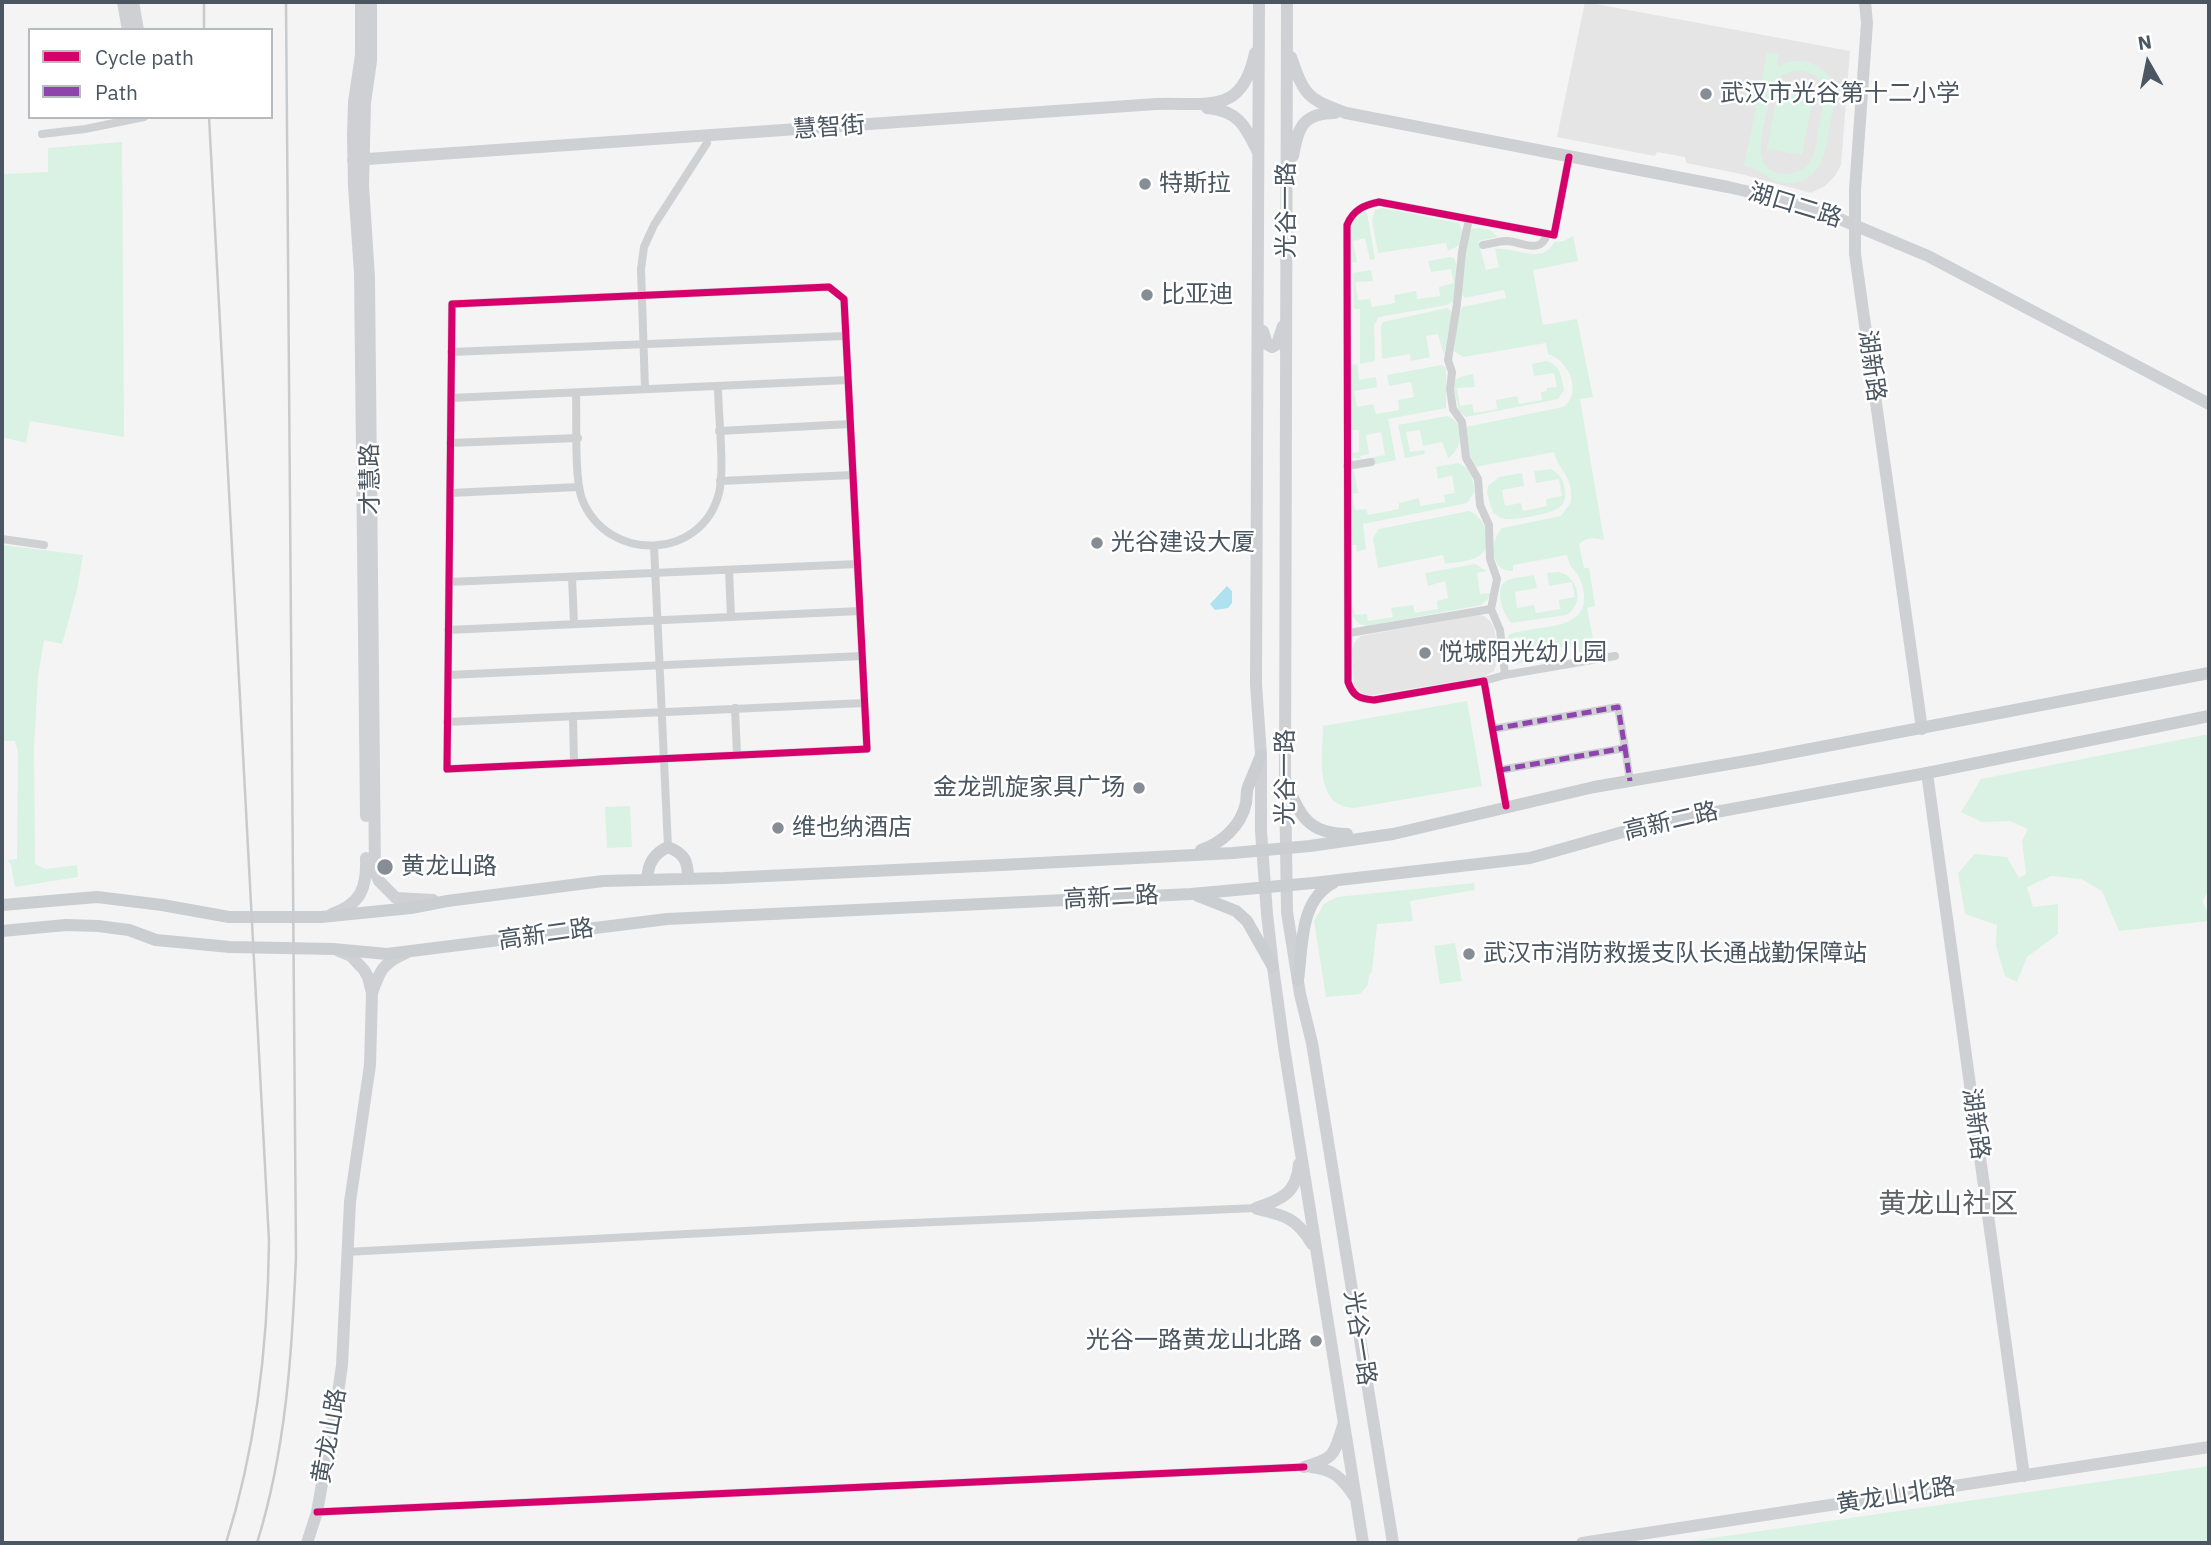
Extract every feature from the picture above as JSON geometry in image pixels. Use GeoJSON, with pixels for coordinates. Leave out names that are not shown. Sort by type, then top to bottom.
{"type":"FeatureCollection","features":[{"type":"Feature","properties":{"kind":"main road","name":"高新二路"},"geometry":{"type":"LineString","coordinates":[[2,905],[97,897],[229,917],[321,917],[411,908],[603,881],[1190,855],[1286,848],[1393,834],[1506,806],[1630,781],[1922,729],[2209,673]]}},
{"type":"Feature","properties":{"kind":"main road","name":"高新二路"},"geometry":{"type":"LineString","coordinates":[[2,931],[34,926],[87,926],[129,930],[168,942],[387,954],[703,916],[1192,894],[1339,880],[1530,858],[1651,824],[2209,716]]}},
{"type":"Feature","properties":{"kind":"main road"},"geometry":{"type":"LineString","coordinates":[[1190,855],[1214,846],[1238,823],[1261,755]]}},
{"type":"Feature","properties":{"kind":"main road"},"geometry":{"type":"LineString","coordinates":[[1285,779],[1300,814],[1314,827],[1333,834],[1393,834]]}},
{"type":"Feature","properties":{"kind":"main road"},"geometry":{"type":"LineString","coordinates":[[647,880],[652,860],[668,847],[686,859],[688,879]]}},
{"type":"Feature","properties":{"kind":"main road"},"geometry":{"type":"LineString","coordinates":[[1298,980],[1307,913],[1313,898],[1321,889],[1339,880]]}},
{"type":"Feature","properties":{"kind":"main road"},"geometry":{"type":"LineString","coordinates":[[1192,894],[1236,911],[1247,921],[1273,967]]}},
{"type":"Feature","properties":{"kind":"street"},"geometry":{"type":"LineString","coordinates":[[123,2],[128,28]]}},
{"type":"Feature","properties":{"kind":"street"},"geometry":{"type":"LineString","coordinates":[[133,2],[138,28]]}},
{"type":"Feature","properties":{"kind":"street","name":"才慧路"},"geometry":{"type":"LineString","coordinates":[[361,2],[361,55],[354,102],[369,278],[375,872],[379,881],[396,898],[447,901]]}},
{"type":"Feature","properties":{"kind":"street","name":"才慧路"},"geometry":{"type":"LineString","coordinates":[[321,917],[343,910],[354,903],[360,895],[366,871],[358,163],[371,61],[370,2]]}},
{"type":"Feature","properties":{"kind":"street","name":"光谷一路"},"geometry":{"type":"LineString","coordinates":[[1259,2],[1256,684],[1265,887],[1273,967],[1300,1150],[1363,1543]]}},
{"type":"Feature","properties":{"kind":"street","name":"光谷一路"},"geometry":{"type":"LineString","coordinates":[[1287,2],[1287,912],[1312,1043],[1393,1543]]}},
{"type":"Feature","properties":{"kind":"street","name":"湖新路"},"geometry":{"type":"LineString","coordinates":[[1866,2],[1855,254],[1922,729]]}},
{"type":"Feature","properties":{"kind":"street","name":"慧智街"},"geometry":{"type":"LineString","coordinates":[[358,163],[1222,101],[1235,96],[1248,78],[1259,33]]}},
{"type":"Feature","properties":{"kind":"street"},"geometry":{"type":"LineString","coordinates":[[1287,47],[1305,91],[1313,100],[1346,113]]}},
{"type":"Feature","properties":{"kind":"street","name":"慧智街"},"geometry":{"type":"LineString","coordinates":[[358,163],[707,143],[1129,111],[1209,108],[1223,110],[1240,120],[1259,155]]}},
{"type":"Feature","properties":{"kind":"street"},"geometry":{"type":"LineString","coordinates":[[1288,180],[1297,132],[1303,125],[1311,116],[1320,113],[1346,113]]}},
{"type":"Feature","properties":{"kind":"street","name":"湖口二路"},"geometry":{"type":"LineString","coordinates":[[1346,113],[1761,194],[1855,225],[1916,250],[1978,281],[2209,404]]}},
{"type":"Feature","properties":{"kind":"street"},"geometry":{"type":"LineString","coordinates":[[42,134],[135,119]]}},
{"type":"Feature","properties":{"kind":"street"},"geometry":{"type":"LineString","coordinates":[[645,389],[642,259],[648,236],[707,143]]}},
{"type":"Feature","properties":{"kind":"street"},"geometry":{"type":"LineString","coordinates":[[1569,157],[1554,235],[1379,202],[1367,205],[1351,216],[1347,225],[1348,682],[1352,693],[1361,699],[1374,700],[1615,656]]}},
{"type":"Feature","properties":{"kind":"street"},"geometry":{"type":"LineString","coordinates":[[1469,219],[1462,251],[1448,360],[1452,372],[1450,389],[1453,409],[1462,422],[1466,458],[1478,478],[1480,505],[1489,525],[1490,559],[1497,579],[1491,610],[1500,630],[1505,675]]}},
{"type":"Feature","properties":{"kind":"street"},"geometry":{"type":"LineString","coordinates":[[1483,246],[1506,241],[1540,246],[1548,234]]}},
{"type":"Feature","properties":{"kind":"street"},"geometry":{"type":"LineString","coordinates":[[829,287],[844,299],[846,336],[867,749],[447,769],[452,304],[829,287]]}},
{"type":"Feature","properties":{"kind":"street"},"geometry":{"type":"LineString","coordinates":[[1259,306],[1267,344],[1272,347],[1277,344],[1282,332],[1287,305]]}},
{"type":"Feature","properties":{"kind":"street"},"geometry":{"type":"LineString","coordinates":[[452,352],[846,336]]}},
{"type":"Feature","properties":{"kind":"street"},"geometry":{"type":"LineString","coordinates":[[451,398],[848,380]]}},
{"type":"Feature","properties":{"kind":"street"},"geometry":{"type":"LineString","coordinates":[[576,393],[579,486],[586,507],[604,530],[617,538],[631,544],[654,546],[674,542],[697,527],[715,504],[720,481],[718,386]]}},
{"type":"Feature","properties":{"kind":"street"},"geometry":{"type":"LineString","coordinates":[[719,431],[850,424]]}},
{"type":"Feature","properties":{"kind":"street"},"geometry":{"type":"LineString","coordinates":[[450,443],[578,438]]}},
{"type":"Feature","properties":{"kind":"street"},"geometry":{"type":"LineString","coordinates":[[1347,466],[1371,462]]}},
{"type":"Feature","properties":{"kind":"street"},"geometry":{"type":"LineString","coordinates":[[720,481],[853,475]]}},
{"type":"Feature","properties":{"kind":"street"},"geometry":{"type":"LineString","coordinates":[[450,493],[579,486]]}},
{"type":"Feature","properties":{"kind":"street"},"geometry":{"type":"LineString","coordinates":[[2,539],[44,545]]}},
{"type":"Feature","properties":{"kind":"street"},"geometry":{"type":"LineString","coordinates":[[654,546],[668,847]]}},
{"type":"Feature","properties":{"kind":"street"},"geometry":{"type":"LineString","coordinates":[[449,582],[857,564]]}},
{"type":"Feature","properties":{"kind":"street"},"geometry":{"type":"LineString","coordinates":[[729,570],[731,617]]}},
{"type":"Feature","properties":{"kind":"street"},"geometry":{"type":"LineString","coordinates":[[572,577],[574,624]]}},
{"type":"Feature","properties":{"kind":"street"},"geometry":{"type":"LineString","coordinates":[[1349,633],[1491,610]]}},
{"type":"Feature","properties":{"kind":"street"},"geometry":{"type":"LineString","coordinates":[[449,630],[860,611]]}},
{"type":"Feature","properties":{"kind":"street"},"geometry":{"type":"LineString","coordinates":[[448,675],[862,656]]}},
{"type":"Feature","properties":{"kind":"street"},"geometry":{"type":"LineString","coordinates":[[1484,681],[1506,806]]}},
{"type":"Feature","properties":{"kind":"street"},"geometry":{"type":"LineString","coordinates":[[447,722],[864,703]]}},
{"type":"Feature","properties":{"kind":"street"},"geometry":{"type":"LineString","coordinates":[[1493,729],[1618,707],[1630,781]]}},
{"type":"Feature","properties":{"kind":"street"},"geometry":{"type":"LineString","coordinates":[[735,708],[737,755]]}},
{"type":"Feature","properties":{"kind":"street"},"geometry":{"type":"LineString","coordinates":[[573,716],[574,763]]}},
{"type":"Feature","properties":{"kind":"street"},"geometry":{"type":"LineString","coordinates":[[1500,770],[1625,748]]}},
{"type":"Feature","properties":{"kind":"street","name":"湖新路"},"geometry":{"type":"LineString","coordinates":[[1927,772],[2024,1476]]}},
{"type":"Feature","properties":{"kind":"street","name":"黄龙山路"},"geometry":{"type":"LineString","coordinates":[[333,949],[351,956],[364,970],[372,993]]}},
{"type":"Feature","properties":{"kind":"street","name":"黄龙山路"},"geometry":{"type":"LineString","coordinates":[[307,1543],[317,1512],[342,1365],[346,1252],[353,1172],[370,1065],[372,993],[379,972],[390,960],[415,949]]}},
{"type":"Feature","properties":{"kind":"street"},"geometry":{"type":"LineString","coordinates":[[346,1252],[1256,1208],[1279,1201],[1291,1190],[1298,1175],[1300,1150]]}},
{"type":"Feature","properties":{"kind":"street"},"geometry":{"type":"LineString","coordinates":[[1256,1208],[1295,1222],[1316,1251]]}},
{"type":"Feature","properties":{"kind":"street"},"geometry":{"type":"LineString","coordinates":[[1304,1467],[1326,1461],[1334,1454],[1345,1421]]}},
{"type":"Feature","properties":{"kind":"street","name":"黄龙山北路"},"geometry":{"type":"LineString","coordinates":[[1582,1543],[2209,1447]]}},
{"type":"Feature","properties":{"kind":"street"},"geometry":{"type":"LineString","coordinates":[[317,1512],[1304,1467],[1332,1471],[1357,1500]]}},
{"type":"Feature","properties":{"kind":"shaded area","name":"武汉市光谷第十二小学"},"geometry":{"type":"Polygon","coordinates":[[[1585,2],[1850,51],[1841,165],[1835,176],[1825,186],[1811,193],[1741,174],[1686,163],[1685,157],[1657,152],[1655,156],[1557,137],[1585,2]]]}},
{"type":"Feature","properties":{"kind":"shaded area","name":"悦城阳光幼儿园"},"geometry":{"type":"Polygon","coordinates":[[[1484,616],[1494,628],[1499,656],[1494,671],[1483,677],[1367,696],[1354,688],[1352,650],[1360,636],[1484,616]]]}},
{"type":"Feature","properties":{"kind":"green space"},"geometry":{"type":"Polygon","coordinates":[[[1767,52],[1779,54],[1777,67],[1804,61],[1821,68],[1832,83],[1835,96],[1824,152],[1817,169],[1803,180],[1786,183],[1744,166],[1767,52]],[[1793,71],[1781,76],[1774,83],[1762,132],[1762,158],[1772,171],[1782,174],[1804,168],[1810,162],[1815,149],[1823,90],[1815,76],[1793,71]]]}},
{"type":"Feature","properties":{"kind":"green space"},"geometry":{"type":"Polygon","coordinates":[[[1778,89],[1813,96],[1802,155],[1767,149],[1778,89]]]}},
{"type":"Feature","properties":{"kind":"green space"},"geometry":{"type":"Polygon","coordinates":[[[122,142],[124,437],[30,421],[26,443],[2,437],[2,174],[48,172],[48,148],[122,142]]]}},
{"type":"Feature","properties":{"kind":"green space"},"geometry":{"type":"Polygon","coordinates":[[[1382,208],[1459,223],[1463,233],[1460,245],[1448,251],[1446,243],[1378,253],[1372,220],[1375,210],[1382,208]]]}},
{"type":"Feature","properties":{"kind":"green space"},"geometry":{"type":"Polygon","coordinates":[[[1363,210],[1367,213],[1375,259],[1370,260],[1365,238],[1353,241],[1357,262],[1352,263],[1351,227],[1363,210]]]}},
{"type":"Feature","properties":{"kind":"green space"},"geometry":{"type":"Polygon","coordinates":[[[1471,229],[1490,230],[1498,237],[1478,241],[1486,270],[1499,267],[1495,249],[1543,253],[1554,242],[1573,236],[1578,261],[1533,270],[1543,325],[1577,319],[1593,397],[1580,399],[1604,540],[1594,538],[1579,544],[1584,568],[1589,568],[1595,606],[1587,608],[1596,654],[1580,652],[1577,644],[1534,652],[1535,660],[1514,664],[1509,657],[1522,654],[1519,637],[1506,639],[1510,634],[1562,624],[1581,611],[1584,600],[1582,584],[1567,555],[1513,565],[1513,571],[1500,567],[1494,555],[1495,540],[1502,528],[1561,516],[1571,502],[1570,485],[1554,452],[1475,467],[1470,458],[1466,427],[1563,407],[1569,401],[1573,386],[1562,363],[1548,354],[1546,343],[1463,357],[1454,351],[1462,307],[1506,298],[1504,290],[1465,298],[1461,294],[1464,252],[1471,229]]]}},
{"type":"Feature","properties":{"kind":"green space"},"geometry":{"type":"Polygon","coordinates":[[[1454,258],[1457,267],[1454,301],[1447,305],[1379,317],[1374,325],[1375,361],[1360,364],[1360,309],[1354,309],[1353,273],[1371,270],[1373,281],[1355,282],[1358,300],[1370,299],[1372,307],[1395,303],[1394,295],[1416,291],[1417,299],[1440,296],[1439,287],[1454,283],[1451,269],[1431,272],[1428,261],[1454,258]]]}},
{"type":"Feature","properties":{"kind":"green space"},"geometry":{"type":"Polygon","coordinates":[[[1447,308],[1452,312],[1444,355],[1438,334],[1426,336],[1430,357],[1411,361],[1410,354],[1382,359],[1383,322],[1447,308]]]}},
{"type":"Feature","properties":{"kind":"green space"},"geometry":{"type":"Polygon","coordinates":[[[1546,361],[1555,365],[1561,376],[1564,390],[1558,399],[1466,417],[1459,411],[1454,389],[1455,380],[1473,374],[1475,387],[1457,388],[1460,406],[1472,404],[1474,413],[1497,409],[1496,400],[1517,396],[1519,404],[1542,400],[1541,392],[1557,387],[1554,373],[1534,376],[1532,364],[1546,361]]]}},
{"type":"Feature","properties":{"kind":"green space"},"geometry":{"type":"Polygon","coordinates":[[[1357,364],[1359,380],[1376,377],[1377,387],[1354,391],[1357,407],[1373,404],[1376,414],[1399,410],[1398,400],[1414,397],[1411,382],[1389,386],[1387,375],[1442,365],[1446,368],[1446,408],[1388,419],[1396,460],[1372,465],[1370,458],[1385,455],[1381,432],[1366,435],[1369,454],[1360,456],[1361,459],[1352,457],[1351,453],[1359,452],[1359,430],[1351,430],[1350,365],[1357,364]]]}},
{"type":"Feature","properties":{"kind":"green space"},"geometry":{"type":"Polygon","coordinates":[[[1447,416],[1453,419],[1460,429],[1459,443],[1453,454],[1448,458],[1442,442],[1423,446],[1420,430],[1406,432],[1410,452],[1424,450],[1425,454],[1405,458],[1398,425],[1447,416]]]}},
{"type":"Feature","properties":{"kind":"green space"},"geometry":{"type":"Polygon","coordinates":[[[1458,463],[1468,470],[1472,477],[1475,491],[1467,503],[1363,524],[1366,549],[1357,552],[1356,545],[1352,545],[1351,471],[1354,471],[1358,493],[1352,494],[1355,510],[1366,509],[1368,515],[1399,509],[1399,503],[1419,498],[1420,506],[1445,502],[1444,495],[1455,493],[1452,475],[1438,479],[1436,467],[1458,463]]]}},
{"type":"Feature","properties":{"kind":"green space"},"geometry":{"type":"Polygon","coordinates":[[[1551,469],[1560,476],[1563,483],[1565,498],[1561,506],[1547,513],[1521,518],[1506,519],[1493,513],[1487,493],[1488,486],[1499,477],[1522,473],[1524,486],[1502,490],[1505,506],[1521,503],[1523,511],[1547,506],[1546,499],[1562,496],[1559,479],[1536,483],[1534,471],[1551,469]]]}},
{"type":"Feature","properties":{"kind":"green space"},"geometry":{"type":"Polygon","coordinates":[[[1469,511],[1480,519],[1488,539],[1479,556],[1445,564],[1443,555],[1378,568],[1373,538],[1379,529],[1469,511]]]}},
{"type":"Feature","properties":{"kind":"green space"},"geometry":{"type":"Polygon","coordinates":[[[2,545],[83,555],[77,590],[62,644],[44,640],[38,676],[34,746],[35,864],[46,869],[77,865],[78,877],[15,887],[11,865],[7,860],[17,859],[18,752],[15,741],[2,741],[2,545]]]}},
{"type":"Feature","properties":{"kind":"green space"},"geometry":{"type":"Polygon","coordinates":[[[1475,564],[1487,571],[1477,573],[1480,594],[1491,593],[1481,605],[1368,626],[1359,624],[1352,616],[1351,597],[1355,615],[1367,614],[1368,621],[1393,617],[1391,608],[1413,605],[1415,613],[1438,609],[1437,601],[1448,598],[1445,581],[1428,586],[1425,573],[1475,564]]]}},
{"type":"Feature","properties":{"kind":"green space"},"geometry":{"type":"Polygon","coordinates":[[[1559,572],[1571,579],[1575,585],[1577,598],[1572,610],[1566,615],[1511,623],[1501,602],[1502,585],[1509,580],[1534,575],[1537,588],[1515,592],[1517,608],[1534,605],[1536,613],[1560,609],[1559,600],[1575,597],[1572,582],[1549,586],[1547,573],[1559,572]]]}},
{"type":"Feature","properties":{"kind":"green space"},"geometry":{"type":"Polygon","coordinates":[[[1480,645],[1483,660],[1455,665],[1453,650],[1480,645]]]}},
{"type":"Feature","properties":{"kind":"green space"},"geometry":{"type":"Polygon","coordinates":[[[1467,701],[1482,786],[1354,808],[1341,805],[1332,798],[1323,777],[1323,726],[1467,701]]]}},
{"type":"Feature","properties":{"kind":"green space"},"geometry":{"type":"Polygon","coordinates":[[[2209,734],[2209,890],[2202,901],[2209,914],[2209,921],[2119,931],[2102,891],[2081,879],[2051,876],[2027,887],[2033,907],[2058,904],[2058,934],[2027,957],[2017,982],[2005,976],[1996,946],[1997,925],[1965,914],[1958,873],[1975,854],[2007,857],[2019,878],[2026,874],[2022,841],[2028,829],[2010,821],[1982,822],[1961,812],[1981,779],[2209,734]]]}},
{"type":"Feature","properties":{"kind":"green space"},"geometry":{"type":"Polygon","coordinates":[[[630,806],[632,847],[607,848],[605,807],[630,806]]]}},
{"type":"Feature","properties":{"kind":"green space"},"geometry":{"type":"Polygon","coordinates":[[[1474,883],[1475,890],[1410,901],[1413,921],[1377,924],[1368,985],[1360,994],[1326,997],[1314,921],[1324,904],[1337,897],[1474,883]]]}},
{"type":"Feature","properties":{"kind":"green space"},"geometry":{"type":"Polygon","coordinates":[[[1455,943],[1462,981],[1440,984],[1434,946],[1455,943]]]}},
{"type":"Feature","properties":{"kind":"green space"},"geometry":{"type":"Polygon","coordinates":[[[2209,1466],[2209,1543],[1678,1543],[2209,1466]]]}},
{"type":"Feature","properties":{"kind":"water"},"geometry":{"type":"Polygon","coordinates":[[[1227,586],[1232,591],[1232,603],[1228,608],[1215,610],[1210,604],[1227,586]]]}},
{"type":"Feature","properties":{"kind":"railway"},"geometry":{"type":"LineString","coordinates":[[204,2],[204,28]]}},
{"type":"Feature","properties":{"kind":"railway"},"geometry":{"type":"LineString","coordinates":[[257,1543],[275,1473],[286,1402],[296,1257],[286,2]]}},
{"type":"Feature","properties":{"kind":"railway"},"geometry":{"type":"LineString","coordinates":[[209,119],[269,1241],[259,1394],[246,1469],[226,1543]]}},
{"type":"Feature","properties":{"kind":"marked path"},"geometry":{"type":"LineString","coordinates":[[1493,729],[1618,707],[1625,748],[1500,770]]}},
{"type":"Feature","properties":{"kind":"marked path"},"geometry":{"type":"LineString","coordinates":[[1625,748],[1630,781]]}},
{"type":"Feature","properties":{"kind":"cycle path"},"geometry":{"type":"LineString","coordinates":[[1506,806],[1484,681],[1374,700],[1357,696],[1348,682],[1347,225],[1360,209],[1379,202],[1554,235],[1569,157]]}},
{"type":"Feature","properties":{"kind":"cycle path"},"geometry":{"type":"LineString","coordinates":[[829,287],[844,299],[867,749],[447,769],[452,304],[829,287]]}},
{"type":"Feature","properties":{"kind":"cycle path"},"geometry":{"type":"LineString","coordinates":[[317,1512],[1304,1467]]}},
{"type":"Feature","properties":{"kind":"place","name":"武汉市光谷第十二小学"},"geometry":{"type":"Point","coordinates":[1706,94]}},
{"type":"Feature","properties":{"kind":"place","name":"特斯拉"},"geometry":{"type":"Point","coordinates":[1145,184]}},
{"type":"Feature","properties":{"kind":"place","name":"比亚迪"},"geometry":{"type":"Point","coordinates":[1147,295]}},
{"type":"Feature","properties":{"kind":"place","name":"光谷建设大厦"},"geometry":{"type":"Point","coordinates":[1097,543]}},
{"type":"Feature","properties":{"kind":"place","name":"悦城阳光幼儿园"},"geometry":{"type":"Point","coordinates":[1425,653]}},
{"type":"Feature","properties":{"kind":"place","name":"金龙凯旋家具广场"},"geometry":{"type":"Point","coordinates":[1139,788]}},
{"type":"Feature","properties":{"kind":"place","name":"维也纳酒店"},"geometry":{"type":"Point","coordinates":[778,828]}},
{"type":"Feature","properties":{"kind":"place","name":"黄龙山路"},"geometry":{"type":"Point","coordinates":[385,867]}},
{"type":"Feature","properties":{"kind":"place","name":"武汉市消防救援支队长通战勤保障站"},"geometry":{"type":"Point","coordinates":[1469,954]}},
{"type":"Feature","properties":{"kind":"place","name":"光谷一路黄龙山北路"},"geometry":{"type":"Point","coordinates":[1316,1341]}},
{"type":"Feature","properties":{"kind":"district","name":"黄龙山社区"},"geometry":{"type":"Point","coordinates":[1948,1205]}}]}
